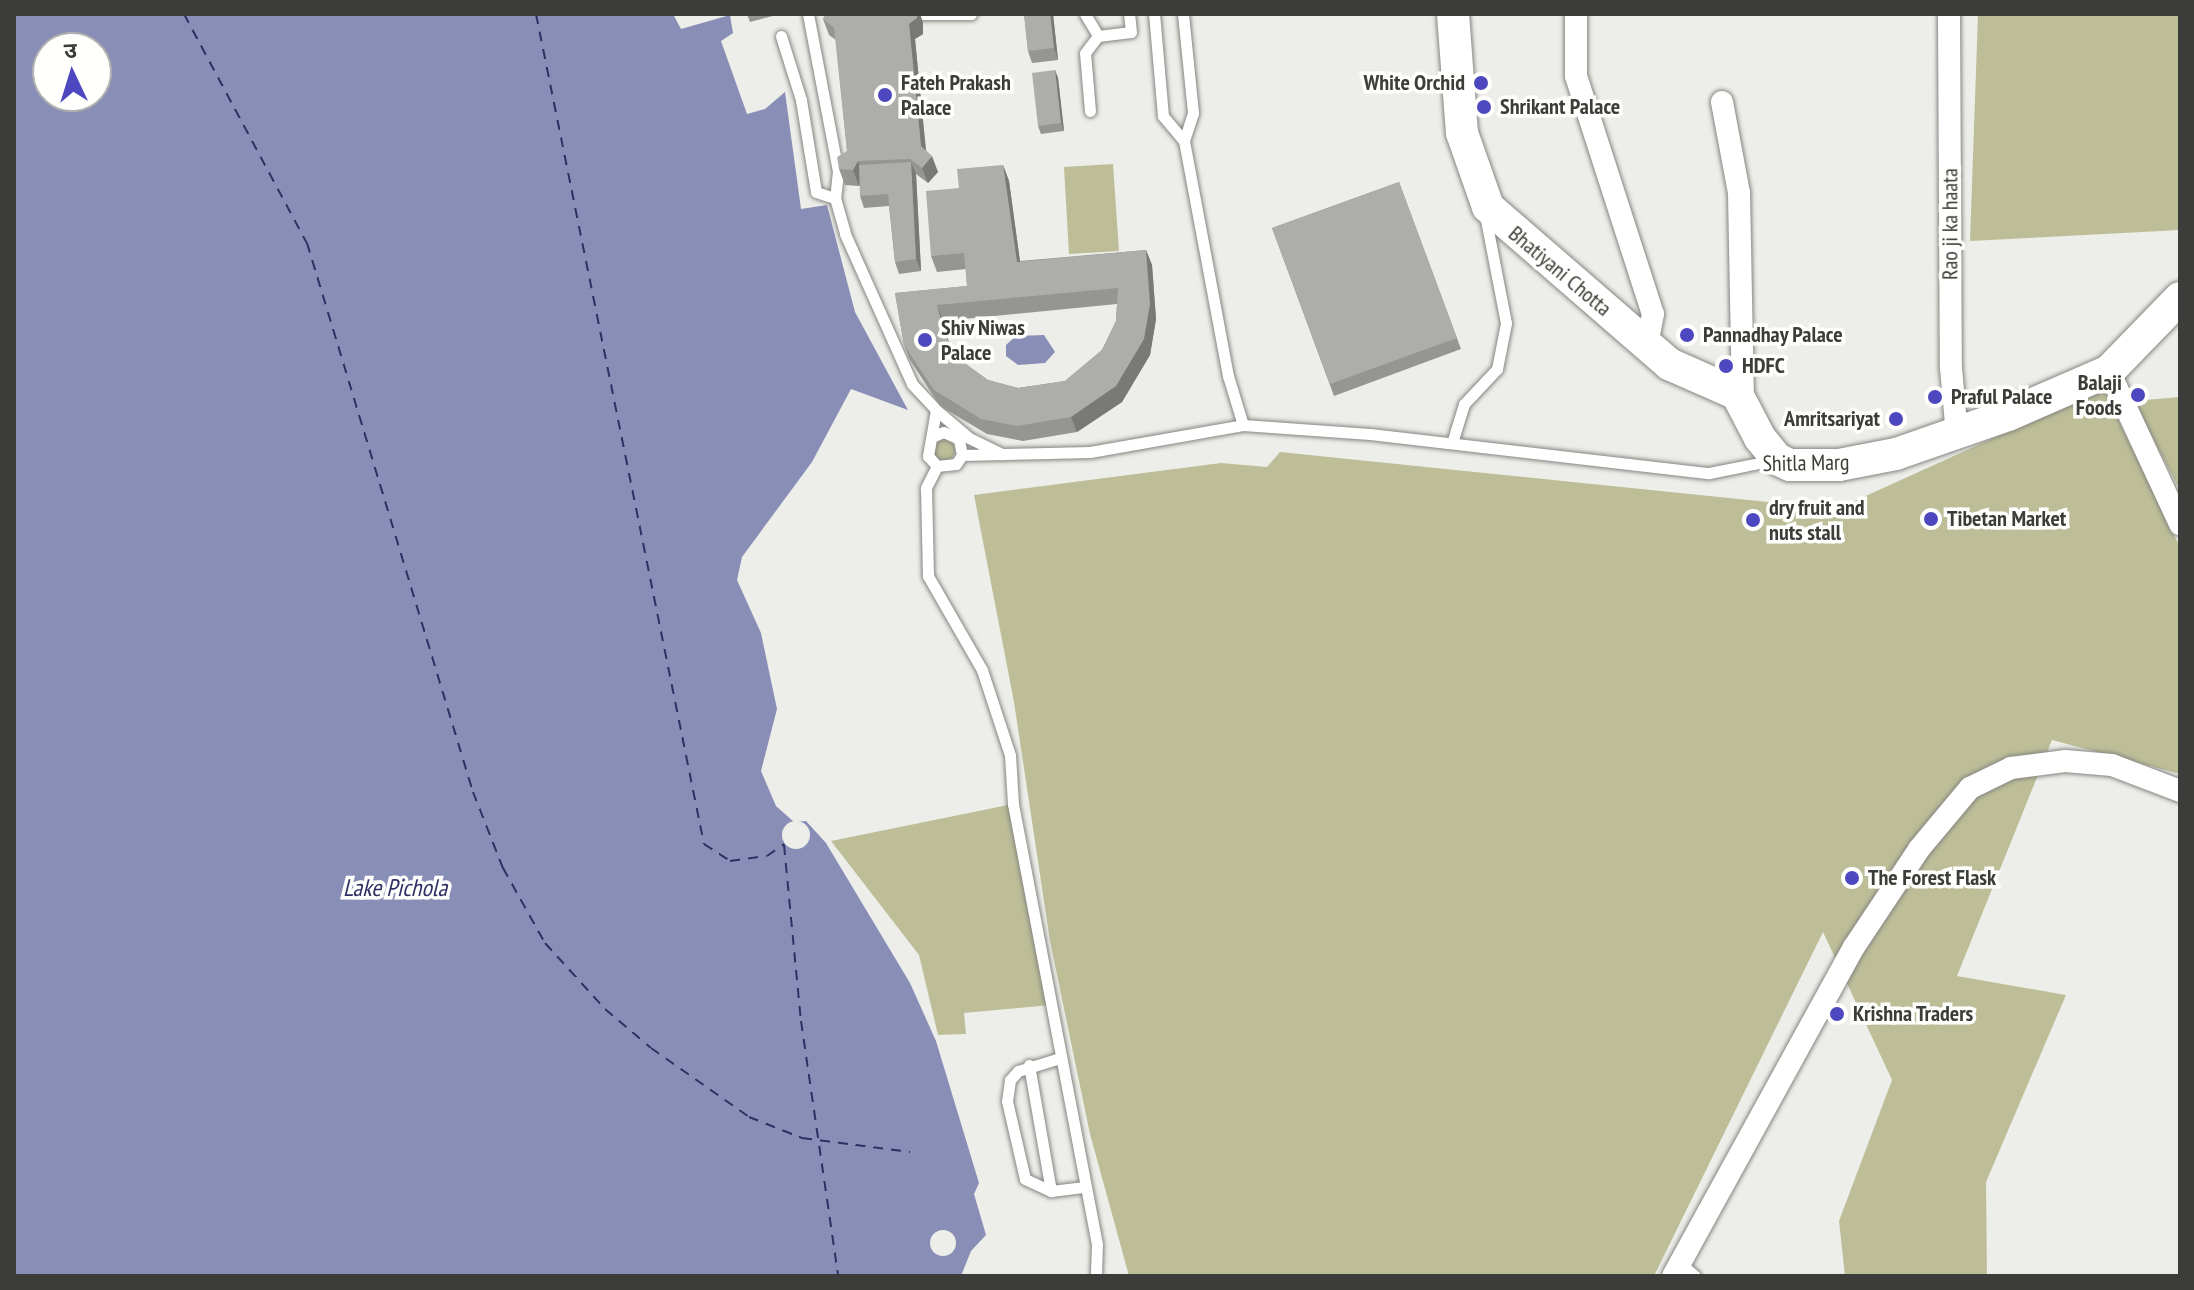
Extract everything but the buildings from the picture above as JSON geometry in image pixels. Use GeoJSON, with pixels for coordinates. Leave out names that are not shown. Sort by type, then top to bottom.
{"type":"FeatureCollection","features":[{"type":"Feature","properties":{"kind":"main road","name":"Bhatiyani Chotta"},"geometry":{"type":"LineString","coordinates":[[1453,14],[1462,133],[1488,207],[1681,371],[1719,384],[1743,401],[1777,459]]}},
{"type":"Feature","properties":{"kind":"main road","name":"Shitla Marg"},"geometry":{"type":"LineString","coordinates":[[1777,459],[1790,465],[1839,465],[1957,435],[2109,371],[2180,298]]}},
{"type":"Feature","properties":{"kind":"street"},"geometry":{"type":"LineString","coordinates":[[1576,14],[1576,76],[1653,314],[1647,344]]}},
{"type":"Feature","properties":{"kind":"street","name":"Rao ji ka haata"},"geometry":{"type":"LineString","coordinates":[[1949,14],[1951,368],[1957,435]]}},
{"type":"Feature","properties":{"kind":"street"},"geometry":{"type":"LineString","coordinates":[[1722,102],[1739,193],[1743,401]]}},
{"type":"Feature","properties":{"kind":"street"},"geometry":{"type":"LineString","coordinates":[[2109,371],[2180,524]]}},
{"type":"Feature","properties":{"kind":"street"},"geometry":{"type":"LineString","coordinates":[[1682,1272],[1854,947],[1919,849],[1970,788],[2011,768],[2065,761],[2112,765],[2180,791]]}},
{"type":"Feature","properties":{"kind":"lane"},"geometry":{"type":"LineString","coordinates":[[808,14],[838,171],[835,198],[883,327],[912,384],[936,410],[969,438],[1006,456]]}},
{"type":"Feature","properties":{"kind":"lane"},"geometry":{"type":"LineString","coordinates":[[917,14],[971,14]]}},
{"type":"Feature","properties":{"kind":"lane"},"geometry":{"type":"LineString","coordinates":[[1085,14],[1098,36]]}},
{"type":"Feature","properties":{"kind":"lane"},"geometry":{"type":"LineString","coordinates":[[1090,111],[1085,53],[1098,36],[1131,32],[1129,14]]}},
{"type":"Feature","properties":{"kind":"lane"},"geometry":{"type":"LineString","coordinates":[[1154,14],[1163,116],[1184,141]]}},
{"type":"Feature","properties":{"kind":"lane"},"geometry":{"type":"LineString","coordinates":[[1183,14],[1193,113],[1184,141],[1228,376],[1243,425]]}},
{"type":"Feature","properties":{"kind":"lane"},"geometry":{"type":"LineString","coordinates":[[781,36],[801,100],[816,192],[835,198]]}},
{"type":"Feature","properties":{"kind":"lane"},"geometry":{"type":"LineString","coordinates":[[1452,443],[1464,404],[1497,369],[1506,323],[1488,207]]}},
{"type":"Feature","properties":{"kind":"lane"},"geometry":{"type":"LineString","coordinates":[[932,437],[954,434],[962,455],[949,467],[937,466],[926,451],[932,437],[936,410]]}},
{"type":"Feature","properties":{"kind":"lane","name":"Shitla Marg"},"geometry":{"type":"LineString","coordinates":[[962,455],[1090,452],[1243,425],[1452,443],[1709,473],[1777,459]]}},
{"type":"Feature","properties":{"kind":"lane"},"geometry":{"type":"LineString","coordinates":[[937,466],[926,488],[928,576],[982,670],[1000,718],[1060,1058],[1097,1244],[1096,1276]]}},
{"type":"Feature","properties":{"kind":"lane"},"geometry":{"type":"LineString","coordinates":[[1060,1058],[1029,1065],[1010,1080],[1007,1101],[1021,1170],[1032,1185],[1051,1191],[1085,1187]]}},
{"type":"Feature","properties":{"kind":"lane"},"geometry":{"type":"LineString","coordinates":[[1029,1065],[1051,1191]]}},
{"type":"Feature","properties":{"kind":"green space"},"geometry":{"type":"Polygon","coordinates":[[[1978,14],[2180,14],[2180,230],[1970,241],[1978,14]]]}},
{"type":"Feature","properties":{"kind":"green space"},"geometry":{"type":"Polygon","coordinates":[[[1113,164],[1119,251],[1069,254],[1064,167],[1113,164]]]}},
{"type":"Feature","properties":{"kind":"green space"},"geometry":{"type":"Polygon","coordinates":[[[2103,388],[2180,547],[2180,774],[2052,740],[1957,976],[2066,995],[1986,1182],[1987,1276],[1845,1276],[1839,1221],[1892,1080],[1823,932],[1654,1276],[1129,1276],[1090,1134],[1050,941],[1014,702],[974,495],[1221,463],[1267,467],[1280,452],[1837,509],[2103,388]]]}},
{"type":"Feature","properties":{"kind":"green space"},"geometry":{"type":"Polygon","coordinates":[[[2180,397],[2180,490],[2133,401],[2180,397]]]}},
{"type":"Feature","properties":{"kind":"green space"},"geometry":{"type":"Polygon","coordinates":[[[940,439],[948,439],[955,450],[948,461],[940,461],[933,454],[933,446],[940,439]]]}},
{"type":"Feature","properties":{"kind":"green space"},"geometry":{"type":"Polygon","coordinates":[[[1013,804],[1051,1005],[964,1013],[966,1034],[938,1035],[919,955],[831,841],[1013,804]]]}},
{"type":"Feature","properties":{"kind":"water","name":"Lake Pichola"},"geometry":{"type":"Polygon","coordinates":[[[14,14],[673,14],[681,29],[730,15],[733,33],[721,41],[747,114],[765,109],[785,92],[801,209],[827,205],[855,312],[908,410],[851,389],[812,462],[742,557],[737,580],[761,633],[777,709],[761,771],[776,806],[794,822],[806,821],[826,843],[910,983],[936,1041],[979,1183],[974,1194],[986,1235],[971,1251],[961,1276],[14,1276],[14,14]]]}},
{"type":"Feature","properties":{"kind":"water"},"geometry":{"type":"Polygon","coordinates":[[[1044,335],[1055,352],[1045,363],[1018,365],[1006,356],[1006,345],[1016,336],[1044,335]]]}},
{"type":"Feature","properties":{"kind":"pier"},"geometry":{"type":"Polygon","coordinates":[[[796,821],[806,825],[810,835],[806,845],[796,849],[786,845],[782,835],[786,825],[796,821]]]}},
{"type":"Feature","properties":{"kind":"pier"},"geometry":{"type":"Polygon","coordinates":[[[943,1230],[952,1234],[956,1243],[952,1252],[943,1256],[934,1252],[930,1243],[934,1234],[943,1230]]]}},
{"type":"Feature","properties":{"kind":"ferry route"},"geometry":{"type":"LineString","coordinates":[[184,14],[307,243],[473,792],[503,868],[545,943],[605,1009],[651,1048],[749,1117],[802,1138],[910,1152]]}},
{"type":"Feature","properties":{"kind":"ferry route"},"geometry":{"type":"LineString","coordinates":[[536,14],[704,844],[730,861],[767,856],[784,844]]}},
{"type":"Feature","properties":{"kind":"ferry route"},"geometry":{"type":"LineString","coordinates":[[784,845],[801,1021],[838,1276]]}},
{"type":"Feature","properties":{"kind":"place","name":"White Orchid"},"geometry":{"type":"Point","coordinates":[1481,83]}},
{"type":"Feature","properties":{"kind":"place","name":"Fateh Prakash Palace"},"geometry":{"type":"Point","coordinates":[885,95]}},
{"type":"Feature","properties":{"kind":"place","name":"Shrikant Palace"},"geometry":{"type":"Point","coordinates":[1484,107]}},
{"type":"Feature","properties":{"kind":"place","name":"Pannadhay Palace"},"geometry":{"type":"Point","coordinates":[1687,335]}},
{"type":"Feature","properties":{"kind":"place","name":"Shiv Niwas Palace"},"geometry":{"type":"Point","coordinates":[925,340]}},
{"type":"Feature","properties":{"kind":"place","name":"HDFC"},"geometry":{"type":"Point","coordinates":[1726,366]}},
{"type":"Feature","properties":{"kind":"place","name":"Balaji Foods"},"geometry":{"type":"Point","coordinates":[2138,395]}},
{"type":"Feature","properties":{"kind":"place","name":"Praful Palace"},"geometry":{"type":"Point","coordinates":[1935,397]}},
{"type":"Feature","properties":{"kind":"place","name":"Amritsariyat"},"geometry":{"type":"Point","coordinates":[1896,419]}},
{"type":"Feature","properties":{"kind":"place","name":"Tibetan Market"},"geometry":{"type":"Point","coordinates":[1931,519]}},
{"type":"Feature","properties":{"kind":"place","name":"dry fruit and nuts stall"},"geometry":{"type":"Point","coordinates":[1753,520]}},
{"type":"Feature","properties":{"kind":"place","name":"The Forest Flask"},"geometry":{"type":"Point","coordinates":[1852,878]}},
{"type":"Feature","properties":{"kind":"place","name":"Krishna Traders"},"geometry":{"type":"Point","coordinates":[1837,1014]}}]}
